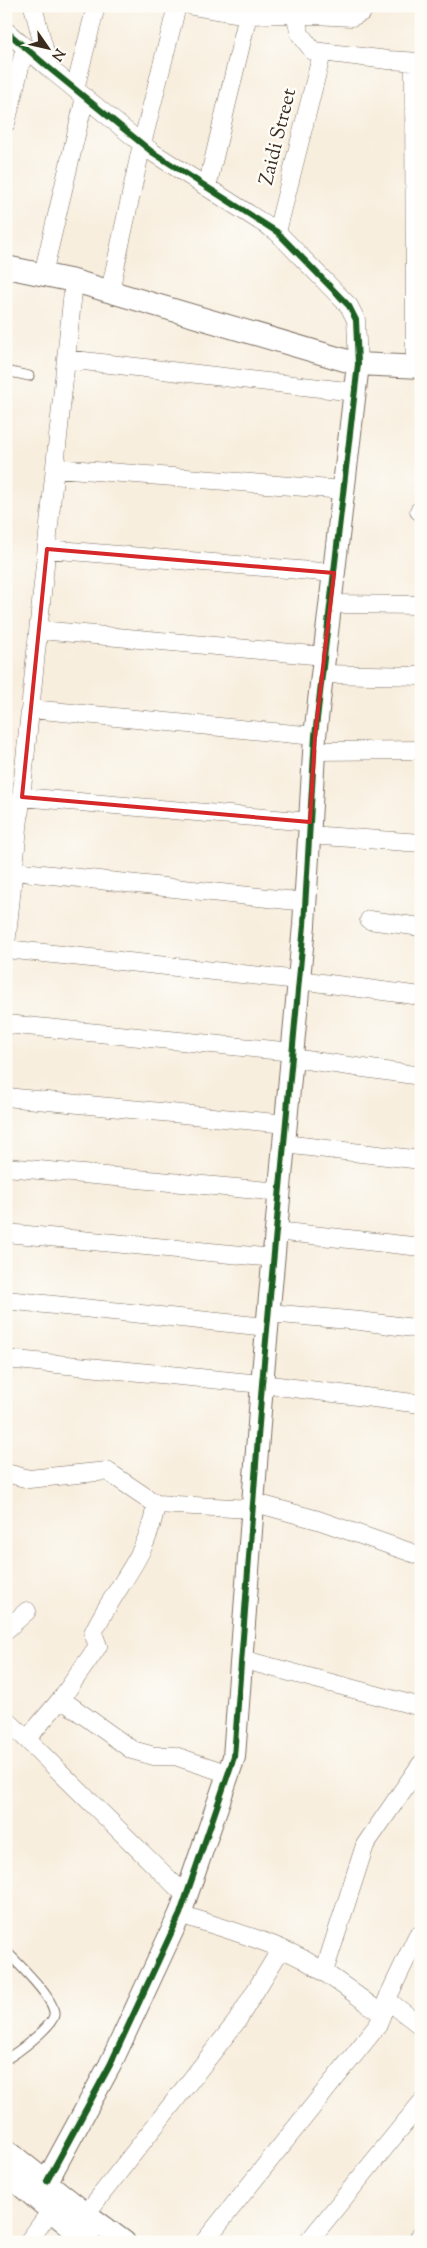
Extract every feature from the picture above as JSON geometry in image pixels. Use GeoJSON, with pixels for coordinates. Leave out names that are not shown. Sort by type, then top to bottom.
{"type":"FeatureCollection","features":[{"type":"Feature","properties":{"kind":"street"},"geometry":{"type":"LineString","coordinates":[[33,6],[49,68]]}},
{"type":"Feature","properties":{"kind":"street"},"geometry":{"type":"LineString","coordinates":[[43,274],[96,6]]}},
{"type":"Feature","properties":{"kind":"street"},"geometry":{"type":"LineString","coordinates":[[110,291],[142,144],[177,6]]}},
{"type":"Feature","properties":{"kind":"street"},"geometry":{"type":"LineString","coordinates":[[193,6],[248,15],[295,14],[352,17],[362,12],[365,6]]}},
{"type":"Feature","properties":{"kind":"street"},"geometry":{"type":"LineString","coordinates":[[6,267],[74,281],[358,364],[418,367],[418,62],[322,53],[307,45],[300,34],[295,14]]}},
{"type":"Feature","properties":{"kind":"street"},"geometry":{"type":"LineString","coordinates":[[207,187],[248,15]]}},
{"type":"Feature","properties":{"kind":"street"},"geometry":{"type":"LineString","coordinates":[[6,31],[142,144],[277,232],[348,306],[356,320],[358,364],[315,743],[306,902],[262,1384],[234,1757],[183,1905],[110,2065],[54,2196],[28,2242]]}},
{"type":"Feature","properties":{"kind":"street"},"geometry":{"type":"LineString","coordinates":[[6,123],[25,47]]}},
{"type":"Feature","properties":{"kind":"street","name":"Zaidi Street"},"geometry":{"type":"LineString","coordinates":[[277,232],[322,53]]}},
{"type":"Feature","properties":{"kind":"street"},"geometry":{"type":"LineString","coordinates":[[6,945],[40,630],[74,281]]}},
{"type":"Feature","properties":{"kind":"street"},"geometry":{"type":"LineString","coordinates":[[66,359],[355,392]]}},
{"type":"Feature","properties":{"kind":"street"},"geometry":{"type":"LineString","coordinates":[[56,468],[344,490]]}},
{"type":"Feature","properties":{"kind":"street"},"geometry":{"type":"LineString","coordinates":[[47,549],[334,573]]}},
{"type":"Feature","properties":{"kind":"street"},"geometry":{"type":"LineString","coordinates":[[330,604],[421,605]]}},
{"type":"Feature","properties":{"kind":"street"},"geometry":{"type":"LineString","coordinates":[[40,630],[421,676]]}},
{"type":"Feature","properties":{"kind":"street"},"geometry":{"type":"LineString","coordinates":[[31,709],[315,743],[421,750]]}},
{"type":"Feature","properties":{"kind":"street"},"geometry":{"type":"LineString","coordinates":[[22,798],[310,828],[421,843]]}},
{"type":"Feature","properties":{"kind":"street"},"geometry":{"type":"LineString","coordinates":[[14,871],[306,902]]}},
{"type":"Feature","properties":{"kind":"street"},"geometry":{"type":"LineString","coordinates":[[369,920],[421,927]]}},
{"type":"Feature","properties":{"kind":"street"},"geometry":{"type":"LineString","coordinates":[[6,949],[299,980],[421,996]]}},
{"type":"Feature","properties":{"kind":"street"},"geometry":{"type":"LineString","coordinates":[[6,1024],[292,1055],[421,1076]]}},
{"type":"Feature","properties":{"kind":"street"},"geometry":{"type":"LineString","coordinates":[[6,1098],[285,1134],[421,1160]]}},
{"type":"Feature","properties":{"kind":"street"},"geometry":{"type":"LineString","coordinates":[[6,1167],[280,1192]]}},
{"type":"Feature","properties":{"kind":"street"},"geometry":{"type":"LineString","coordinates":[[276,1231],[421,1247]]}},
{"type":"Feature","properties":{"kind":"street"},"geometry":{"type":"LineString","coordinates":[[6,1233],[274,1258]]}},
{"type":"Feature","properties":{"kind":"street"},"geometry":{"type":"LineString","coordinates":[[6,1300],[268,1320],[360,1321],[421,1329]]}},
{"type":"Feature","properties":{"kind":"street"},"geometry":{"type":"LineString","coordinates":[[6,1359],[262,1384],[421,1404]]}},
{"type":"Feature","properties":{"kind":"street"},"geometry":{"type":"LineString","coordinates":[[6,1473],[29,1479],[107,1471],[156,1504],[252,1506],[318,1520],[421,1556]]}},
{"type":"Feature","properties":{"kind":"street"},"geometry":{"type":"LineString","coordinates":[[27,1739],[61,1699],[98,1646],[93,1633],[144,1547],[153,1527],[156,1504]]}},
{"type":"Feature","properties":{"kind":"street"},"geometry":{"type":"LineString","coordinates":[[6,1630],[26,1611]]}},
{"type":"Feature","properties":{"kind":"street"},"geometry":{"type":"LineString","coordinates":[[241,1659],[421,1707]]}},
{"type":"Feature","properties":{"kind":"street"},"geometry":{"type":"LineString","coordinates":[[61,1699],[132,1750],[154,1756],[174,1756],[228,1774]]}},
{"type":"Feature","properties":{"kind":"street"},"geometry":{"type":"LineString","coordinates":[[6,1719],[183,1905],[281,1949],[421,2026]]}},
{"type":"Feature","properties":{"kind":"street"},"geometry":{"type":"LineString","coordinates":[[324,1972],[365,1845],[421,1764]]}},
{"type":"Feature","properties":{"kind":"street"},"geometry":{"type":"LineString","coordinates":[[204,2242],[378,2025],[384,2007],[413,1962],[417,1936]]}},
{"type":"Feature","properties":{"kind":"street"},"geometry":{"type":"LineString","coordinates":[[86,2214],[237,2021],[281,1949]]}},
{"type":"Feature","properties":{"kind":"street"},"geometry":{"type":"LineString","coordinates":[[308,2242],[421,2103]]}},
{"type":"Feature","properties":{"kind":"street"},"geometry":{"type":"LineString","coordinates":[[6,2150],[54,2196],[89,2242]]}},
{"type":"Feature","properties":{"kind":"street"},"geometry":{"type":"LineString","coordinates":[[6,2173],[86,2214],[124,2242]]}},
{"type":"Feature","properties":{"kind":"street"},"geometry":{"type":"LineString","coordinates":[[416,2242],[421,2235]]}},
{"type":"Feature","properties":{"kind":"lane"},"geometry":{"type":"LineString","coordinates":[[6,371],[29,376]]}},
{"type":"Feature","properties":{"kind":"lane"},"geometry":{"type":"LineString","coordinates":[[6,1951],[51,2002],[54,2015],[50,2025],[6,2059]]}},
{"type":"Feature","properties":{"kind":"highlighted area"},"geometry":{"type":"Polygon","coordinates":[[[47,549],[334,573],[315,736],[310,822],[22,797],[47,549]]]}},
{"type":"Feature","properties":{"kind":"cycle path"},"geometry":{"type":"LineString","coordinates":[[6,31],[152,152],[277,232],[349,306],[356,320],[358,364],[315,736],[304,925],[262,1384],[234,1757],[180,1914],[110,2065],[47,2181]]}}]}
